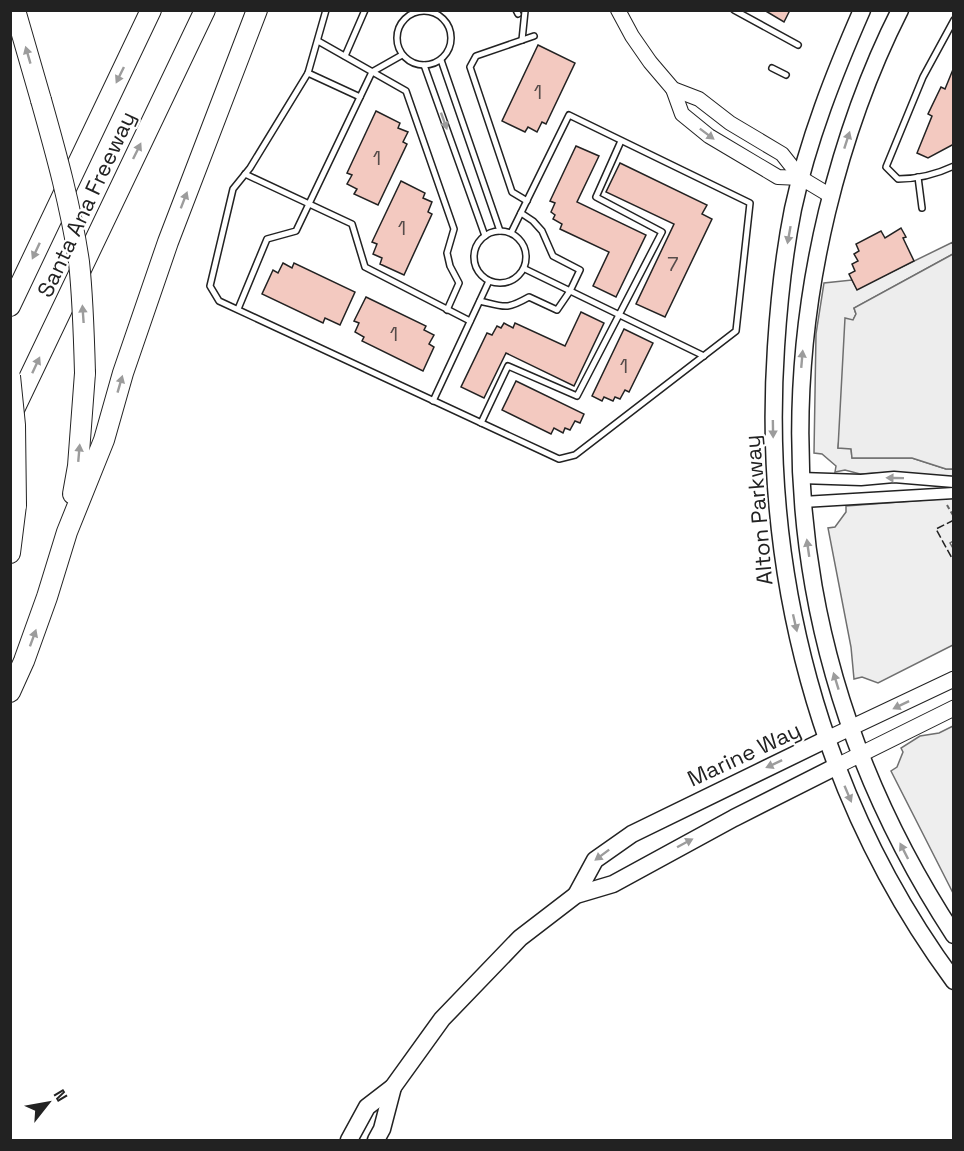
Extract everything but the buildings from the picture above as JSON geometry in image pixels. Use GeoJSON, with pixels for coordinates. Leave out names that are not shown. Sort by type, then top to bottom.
{"type":"FeatureCollection","features":[{"type":"Feature","properties":{"kind":"highway"},"geometry":{"type":"LineString","coordinates":[[15,10],[59,166],[79,262],[84,316],[85,373],[78,466],[67,532]]}},
{"type":"Feature","properties":{"kind":"highway","name":"Santa Ana Freeway"},"geometry":{"type":"LineString","coordinates":[[10,306],[151,10]]}},
{"type":"Feature","properties":{"kind":"highway","name":"Santa Ana Freeway"},"geometry":{"type":"LineString","coordinates":[[10,418],[205,10]]}},
{"type":"Feature","properties":{"kind":"highway"},"geometry":{"type":"LineString","coordinates":[[10,692],[47,597],[67,532],[104,440],[123,373],[168,242],[257,10]]}},
{"type":"Feature","properties":{"kind":"highway"},"geometry":{"type":"LineString","coordinates":[[10,376],[15,425],[16,505],[10,553]]}},
{"type":"Feature","properties":{"kind":"main road","name":"Alton Parkway"},"geometry":{"type":"LineString","coordinates":[[862,10],[827,94],[801,178],[789,232],[779,305],[774,392],[774,474],[779,532],[790,602],[812,692],[837,766],[882,865],[921,933],[954,981]]}},
{"type":"Feature","properties":{"kind":"main road","name":"Alton Parkway"},"geometry":{"type":"LineString","coordinates":[[900,10],[864,90],[831,196],[817,258],[806,321],[799,413],[802,502],[818,611],[850,729],[903,849],[954,935]]}},
{"type":"Feature","properties":{"kind":"main road","name":"Marine Way"},"geometry":{"type":"LineString","coordinates":[[576,895],[595,860],[632,834],[954,679]]}},
{"type":"Feature","properties":{"kind":"main road","name":"Marine Way"},"geometry":{"type":"LineString","coordinates":[[349,1140],[367,1107],[393,1087],[442,1019],[520,938],[576,895],[613,884],[734,818],[954,708]]}},
{"type":"Feature","properties":{"kind":"main road","name":"Marine Way"},"geometry":{"type":"LineString","coordinates":[[376,1140],[382,1129],[393,1087]]}},
{"type":"Feature","properties":{"kind":"street"},"geometry":{"type":"LineString","coordinates":[[618,10],[644,53],[673,89],[682,114],[709,136],[778,177],[801,178]]}},
{"type":"Feature","properties":{"kind":"street"},"geometry":{"type":"LineString","coordinates":[[673,89],[699,99],[730,123],[782,154],[801,178],[831,196]]}},
{"type":"Feature","properties":{"kind":"street"},"geometry":{"type":"LineString","coordinates":[[801,478],[861,480],[894,477],[954,482]]}},
{"type":"Feature","properties":{"kind":"street"},"geometry":{"type":"LineString","coordinates":[[861,480],[862,497]]}},
{"type":"Feature","properties":{"kind":"street"},"geometry":{"type":"LineString","coordinates":[[802,502],[954,493]]}},
{"type":"Feature","properties":{"kind":"lane"},"geometry":{"type":"LineString","coordinates":[[326,10],[308,74],[245,174],[233,189],[210,286],[219,301],[559,459],[575,455],[736,331],[750,203],[569,115],[511,233]]}},
{"type":"Feature","properties":{"kind":"lane"},"geometry":{"type":"LineString","coordinates":[[345,57],[365,10]]}},
{"type":"Feature","properties":{"kind":"lane"},"geometry":{"type":"LineString","coordinates":[[734,10],[798,45]]}},
{"type":"Feature","properties":{"kind":"lane"},"geometry":{"type":"LineString","coordinates":[[417,11],[428,11],[438,15],[448,22],[453,36],[448,52],[441,60],[431,65],[424,66],[410,62],[402,55],[397,45],[396,34],[400,24],[407,16],[417,11]]}},
{"type":"Feature","properties":{"kind":"lane"},"geometry":{"type":"LineString","coordinates":[[522,40],[525,11]]}},
{"type":"Feature","properties":{"kind":"lane"},"geometry":{"type":"LineString","coordinates":[[954,20],[923,77],[886,167],[898,179],[944,171],[954,166]]}},
{"type":"Feature","properties":{"kind":"lane"},"geometry":{"type":"LineString","coordinates":[[527,201],[512,192],[470,67],[476,56],[534,36]]}},
{"type":"Feature","properties":{"kind":"lane"},"geometry":{"type":"LineString","coordinates":[[318,41],[406,91],[454,229],[447,253],[450,266],[459,283],[447,310]]}},
{"type":"Feature","properties":{"kind":"lane"},"geometry":{"type":"LineString","coordinates":[[238,309],[267,239],[296,231],[372,72],[402,55]]}},
{"type":"Feature","properties":{"kind":"lane"},"geometry":{"type":"LineString","coordinates":[[441,60],[500,231]]}},
{"type":"Feature","properties":{"kind":"lane"},"geometry":{"type":"LineString","coordinates":[[424,66],[485,236]]}},
{"type":"Feature","properties":{"kind":"lane"},"geometry":{"type":"LineString","coordinates":[[772,68],[786,75]]}},
{"type":"Feature","properties":{"kind":"lane"},"geometry":{"type":"LineString","coordinates":[[308,74],[360,97]]}},
{"type":"Feature","properties":{"kind":"lane"},"geometry":{"type":"LineString","coordinates":[[481,423],[508,366],[577,396],[662,232],[596,197],[621,141]]}},
{"type":"Feature","properties":{"kind":"lane"},"geometry":{"type":"LineString","coordinates":[[245,174],[352,224],[365,267],[470,321]]}},
{"type":"Feature","properties":{"kind":"lane"},"geometry":{"type":"LineString","coordinates":[[918,177],[922,208]]}},
{"type":"Feature","properties":{"kind":"lane"},"geometry":{"type":"LineString","coordinates":[[480,301],[504,308],[514,306],[529,297],[557,310],[580,270],[553,256],[542,231],[533,220],[521,213]]}},
{"type":"Feature","properties":{"kind":"lane"},"geometry":{"type":"LineString","coordinates":[[490,232],[511,233],[519,239],[524,248],[525,268],[518,277],[509,282],[499,284],[489,281],[475,267],[476,246],[490,232]]}},
{"type":"Feature","properties":{"kind":"lane"},"geometry":{"type":"LineString","coordinates":[[525,268],[704,356]]}},
{"type":"Feature","properties":{"kind":"lane"},"geometry":{"type":"LineString","coordinates":[[433,401],[489,281]]}},
{"type":"Feature","properties":{"kind":"path"},"geometry":{"type":"LineString","coordinates":[[941,494],[954,518]]}},
{"type":"Feature","properties":{"kind":"shaded area"},"geometry":{"type":"Polygon","coordinates":[[[953,242],[953,254],[854,308],[856,314],[853,320],[838,448],[851,448],[852,458],[912,458],[946,469],[953,469],[953,480],[896,472],[860,474],[845,470],[835,472],[836,466],[822,454],[814,453],[816,334],[824,283],[852,280],[857,289],[953,242]]]}},
{"type":"Feature","properties":{"kind":"shaded area"},"geometry":{"type":"Polygon","coordinates":[[[953,254],[953,469],[946,469],[912,458],[852,458],[851,449],[838,448],[845,318],[853,320],[856,314],[854,308],[953,254]]]}},
{"type":"Feature","properties":{"kind":"shaded area"},"geometry":{"type":"Polygon","coordinates":[[[953,498],[953,541],[950,543],[954,550],[953,645],[878,683],[862,677],[854,679],[851,647],[828,528],[835,527],[846,512],[846,506],[953,498]]]}},
{"type":"Feature","properties":{"kind":"shaded area"},"geometry":{"type":"Polygon","coordinates":[[[953,726],[953,893],[891,771],[897,767],[903,752],[901,748],[920,736],[939,733],[953,726]]]}},
{"type":"Feature","properties":{"kind":"fence"},"geometry":{"type":"LineString","coordinates":[[954,520],[936,529],[954,562]]}}]}
